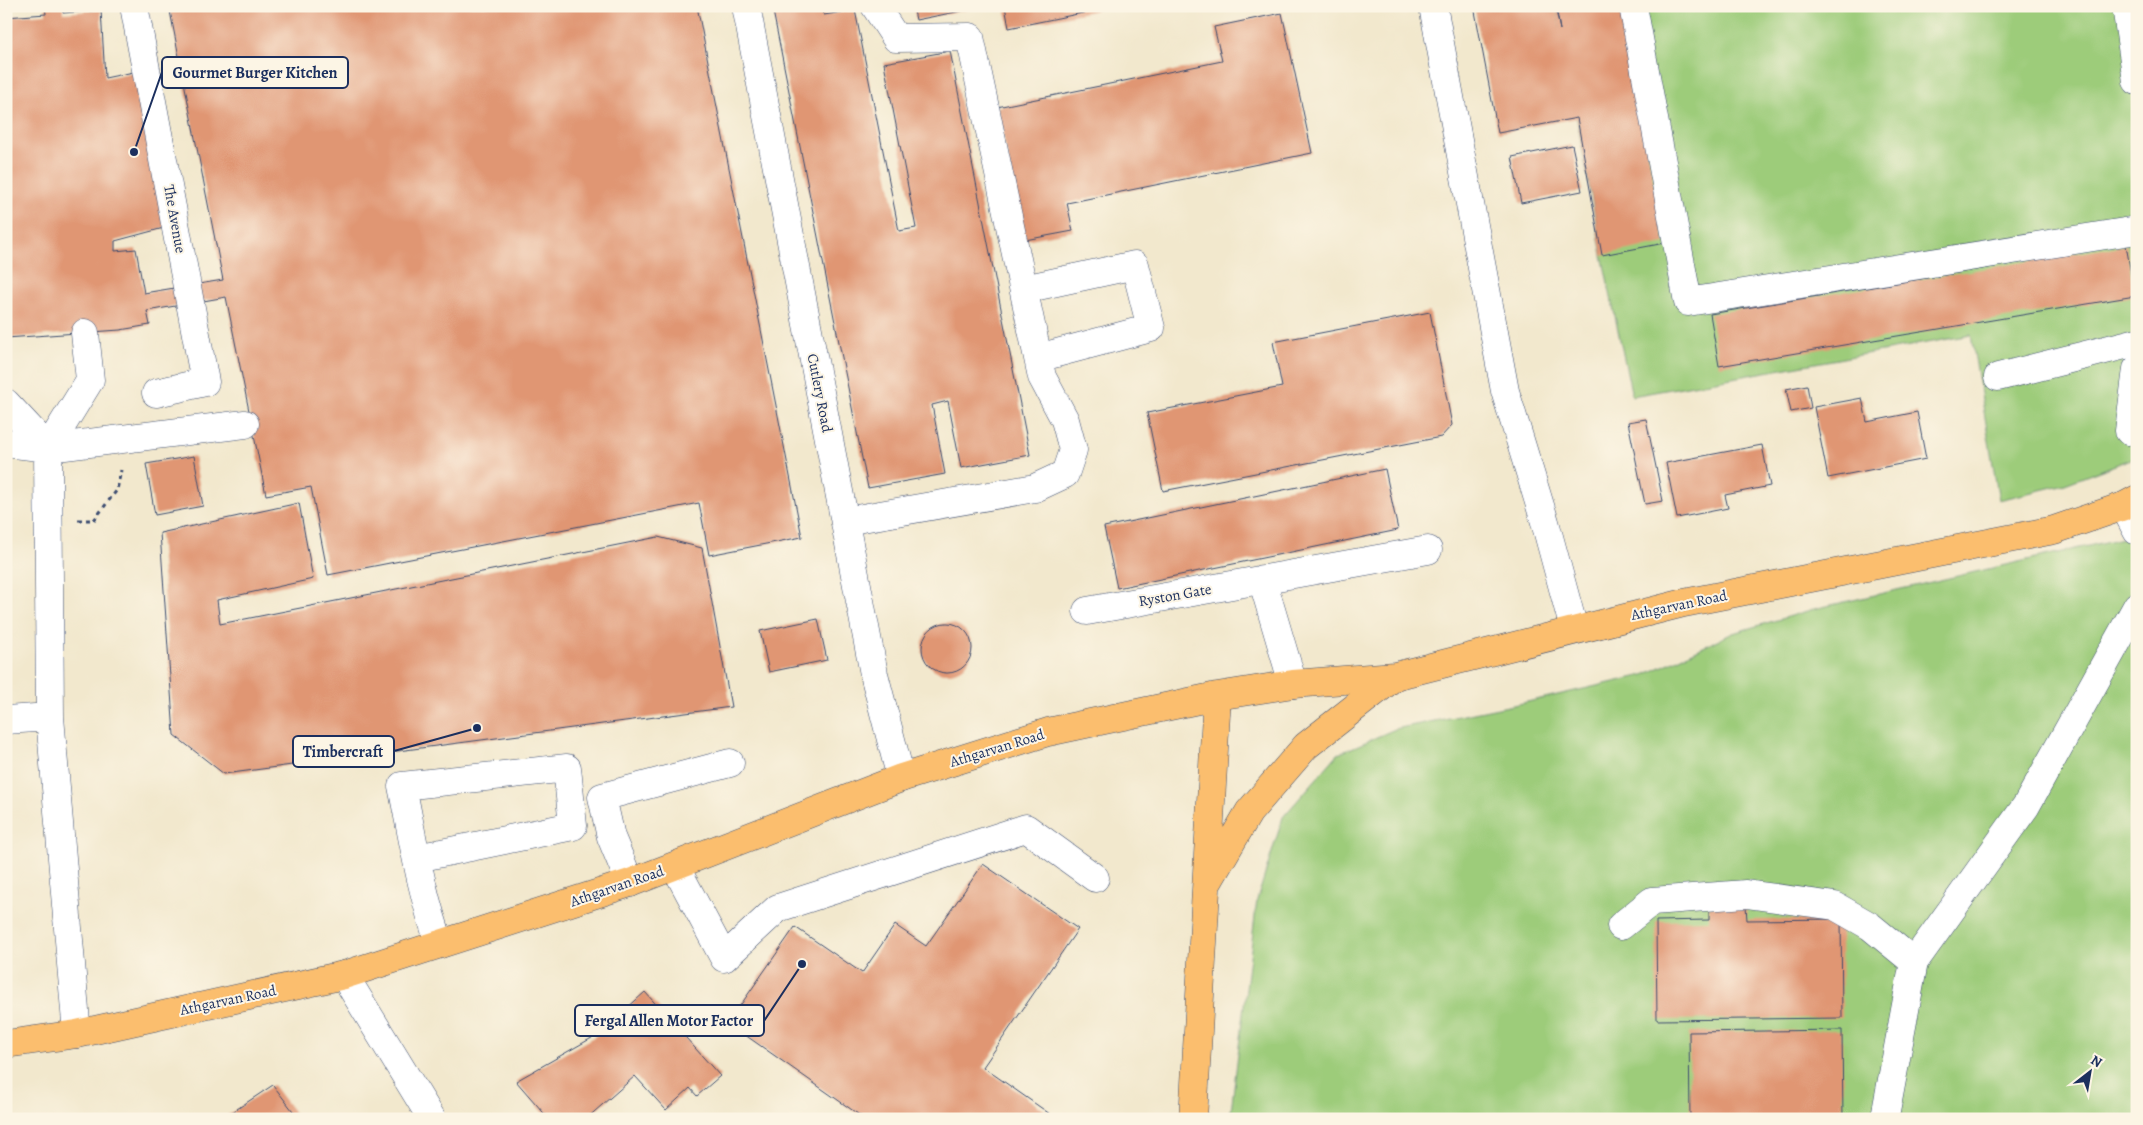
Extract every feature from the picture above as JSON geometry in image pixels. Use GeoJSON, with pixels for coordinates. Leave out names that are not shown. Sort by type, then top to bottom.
{"type":"FeatureCollection","features":[{"type":"Feature","properties":{"kind":"main road","name":"Athgarvan Road"},"geometry":{"type":"LineString","coordinates":[[6,1044],[77,1034],[344,975],[630,883],[901,778],[1048,732],[1218,696],[1293,684],[1395,676],[1684,602],[2054,530],[2130,502]]}},
{"type":"Feature","properties":{"kind":"main road"},"geometry":{"type":"LineString","coordinates":[[1205,887],[1249,812],[1306,746],[1395,676]]}},
{"type":"Feature","properties":{"kind":"main road"},"geometry":{"type":"LineString","coordinates":[[1193,1119],[1205,887],[1218,696]]}},
{"type":"Feature","properties":{"kind":"street","name":"The Avenue"},"geometry":{"type":"LineString","coordinates":[[134,6],[205,382],[156,393]]}},
{"type":"Feature","properties":{"kind":"street","name":"Cutlery Road"},"geometry":{"type":"LineString","coordinates":[[746,6],[874,674],[901,778]]}},
{"type":"Feature","properties":{"kind":"street"},"geometry":{"type":"LineString","coordinates":[[845,521],[1035,488],[1065,474],[1073,450],[1065,420],[1042,377],[970,37],[896,38],[875,6]]}},
{"type":"Feature","properties":{"kind":"street"},"geometry":{"type":"LineString","coordinates":[[1433,6],[1506,391],[1545,522],[1574,629]]}},
{"type":"Feature","properties":{"kind":"street"},"geometry":{"type":"LineString","coordinates":[[1633,6],[1688,302],[2137,230]]}},
{"type":"Feature","properties":{"kind":"street"},"geometry":{"type":"LineString","coordinates":[[2126,6],[2137,82]]}},
{"type":"Feature","properties":{"kind":"street"},"geometry":{"type":"LineString","coordinates":[[1024,289],[1135,265],[1152,328],[1038,358]]}},
{"type":"Feature","properties":{"kind":"street"},"geometry":{"type":"LineString","coordinates":[[77,1034],[50,717],[48,448],[90,380],[85,333]]}},
{"type":"Feature","properties":{"kind":"street"},"geometry":{"type":"LineString","coordinates":[[1998,377],[2137,342]]}},
{"type":"Feature","properties":{"kind":"street"},"geometry":{"type":"LineString","coordinates":[[2129,431],[2137,369]]}},
{"type":"Feature","properties":{"kind":"street"},"geometry":{"type":"LineString","coordinates":[[6,403],[48,448]]}},
{"type":"Feature","properties":{"kind":"street"},"geometry":{"type":"LineString","coordinates":[[6,443],[48,448],[245,424]]}},
{"type":"Feature","properties":{"kind":"street"},"geometry":{"type":"LineString","coordinates":[[2130,502],[2137,530]]}},
{"type":"Feature","properties":{"kind":"street","name":"Ryston Gate"},"geometry":{"type":"LineString","coordinates":[[1087,610],[1428,550]]}},
{"type":"Feature","properties":{"kind":"street"},"geometry":{"type":"LineString","coordinates":[[1262,579],[1293,684]]}},
{"type":"Feature","properties":{"kind":"street"},"geometry":{"type":"LineString","coordinates":[[1884,1117],[1914,962],[2026,806],[2137,606]]}},
{"type":"Feature","properties":{"kind":"street"},"geometry":{"type":"LineString","coordinates":[[6,720],[50,717]]}},
{"type":"Feature","properties":{"kind":"street"},"geometry":{"type":"LineString","coordinates":[[630,883],[611,837],[602,797],[730,763]]}},
{"type":"Feature","properties":{"kind":"street"},"geometry":{"type":"LineString","coordinates":[[440,944],[427,909],[402,786],[567,768],[573,826]]}},
{"type":"Feature","properties":{"kind":"street"},"geometry":{"type":"LineString","coordinates":[[416,858],[573,826],[606,816]]}},
{"type":"Feature","properties":{"kind":"street"},"geometry":{"type":"LineString","coordinates":[[675,866],[724,958],[778,908],[1026,828],[1095,878]]}},
{"type":"Feature","properties":{"kind":"street"},"geometry":{"type":"LineString","coordinates":[[1620,926],[1652,901],[1746,894],[1835,906],[1870,926],[1914,962]]}},
{"type":"Feature","properties":{"kind":"street"},"geometry":{"type":"LineString","coordinates":[[344,975],[432,1119]]}},
{"type":"Feature","properties":{"kind":"path"},"geometry":{"type":"LineString","coordinates":[[49,521],[94,520],[117,490],[127,438]]}},
{"type":"Feature","properties":{"kind":"green space"},"geometry":{"type":"Polygon","coordinates":[[[1556,6],[2137,6],[2137,455],[2065,484],[1999,500],[1971,335],[1632,396],[1602,255],[1556,6]]]}},
{"type":"Feature","properties":{"kind":"green space"},"geometry":{"type":"Polygon","coordinates":[[[2137,533],[2137,1119],[1230,1119],[1257,900],[1283,817],[1338,754],[1395,729],[1523,703],[1644,675],[1733,633],[1814,609],[2123,538],[2137,533]]]}},
{"type":"Feature","properties":{"kind":"building"},"geometry":{"type":"Polygon","coordinates":[[[45,6],[63,6],[63,13],[101,10],[105,78],[143,70],[171,226],[115,241],[115,251],[136,249],[144,293],[223,280],[169,6],[697,6],[802,537],[709,555],[699,503],[328,575],[311,487],[266,495],[226,297],[147,311],[150,325],[120,330],[6,338],[6,17],[46,14],[45,6]]]}},
{"type":"Feature","properties":{"kind":"building"},"geometry":{"type":"Polygon","coordinates":[[[772,6],[822,6],[824,15],[855,10],[899,231],[916,228],[884,63],[950,51],[1030,455],[961,468],[948,401],[932,405],[945,474],[868,488],[772,6]]]}},
{"type":"Feature","properties":{"kind":"building"},"geometry":{"type":"Polygon","coordinates":[[[913,6],[981,6],[981,7],[916,20],[913,6]]]}},
{"type":"Feature","properties":{"kind":"building"},"geometry":{"type":"Polygon","coordinates":[[[1005,6],[1112,6],[1112,7],[1009,28],[1005,6]]]}},
{"type":"Feature","properties":{"kind":"building"},"geometry":{"type":"Polygon","coordinates":[[[1474,6],[1555,6],[1560,30],[1556,6],[1621,6],[1665,243],[1602,255],[1577,118],[1498,133],[1474,6]]]}},
{"type":"Feature","properties":{"kind":"building"},"geometry":{"type":"Polygon","coordinates":[[[1282,13],[1312,153],[1067,203],[1073,231],[1025,240],[997,107],[1222,61],[1214,27],[1282,13]]]}},
{"type":"Feature","properties":{"kind":"building"},"geometry":{"type":"Polygon","coordinates":[[[1572,145],[1582,191],[1521,203],[1512,157],[1572,145]]]}},
{"type":"Feature","properties":{"kind":"building"},"geometry":{"type":"Polygon","coordinates":[[[2126,245],[2135,296],[1719,366],[1710,314],[2126,245]]]}},
{"type":"Feature","properties":{"kind":"building"},"geometry":{"type":"Polygon","coordinates":[[[1430,312],[1452,425],[1441,437],[1163,491],[1147,413],[1282,387],[1273,342],[1430,312]]]}},
{"type":"Feature","properties":{"kind":"building"},"geometry":{"type":"Polygon","coordinates":[[[1807,385],[1811,408],[1791,412],[1786,389],[1807,385]]]}},
{"type":"Feature","properties":{"kind":"building"},"geometry":{"type":"Polygon","coordinates":[[[1862,398],[1867,422],[1917,412],[1926,459],[1828,478],[1814,407],[1862,398]]]}},
{"type":"Feature","properties":{"kind":"building"},"geometry":{"type":"Polygon","coordinates":[[[1646,419],[1663,501],[1645,504],[1628,422],[1646,419]]]}},
{"type":"Feature","properties":{"kind":"building"},"geometry":{"type":"Polygon","coordinates":[[[1762,445],[1770,486],[1725,495],[1728,508],[1677,518],[1666,463],[1762,445]]]}},
{"type":"Feature","properties":{"kind":"building"},"geometry":{"type":"Polygon","coordinates":[[[194,456],[203,506],[155,515],[146,464],[194,456]]]}},
{"type":"Feature","properties":{"kind":"building"},"geometry":{"type":"Polygon","coordinates":[[[1385,469],[1398,530],[1117,588],[1104,527],[1385,469]]]}},
{"type":"Feature","properties":{"kind":"building"},"geometry":{"type":"Polygon","coordinates":[[[299,503],[313,579],[217,600],[220,624],[658,537],[702,548],[731,707],[224,774],[174,735],[160,533],[299,503]]]}},
{"type":"Feature","properties":{"kind":"building"},"geometry":{"type":"Polygon","coordinates":[[[818,619],[827,660],[769,672],[760,631],[818,619]]]}},
{"type":"Feature","properties":{"kind":"building"},"geometry":{"type":"Polygon","coordinates":[[[942,623],[952,623],[965,630],[972,643],[972,653],[965,666],[952,673],[942,673],[933,669],[926,662],[922,653],[922,643],[926,634],[933,627],[942,623]]]}},
{"type":"Feature","properties":{"kind":"building"},"geometry":{"type":"Polygon","coordinates":[[[983,864],[1078,929],[983,1067],[1057,1119],[865,1119],[728,1023],[795,927],[862,973],[895,925],[926,946],[983,864]]]}},
{"type":"Feature","properties":{"kind":"building"},"geometry":{"type":"Polygon","coordinates":[[[1709,906],[1746,906],[1747,920],[1841,919],[1842,1018],[1657,1020],[1656,921],[1709,920],[1709,906]]]}},
{"type":"Feature","properties":{"kind":"building"},"geometry":{"type":"Polygon","coordinates":[[[645,992],[720,1076],[697,1096],[690,1088],[666,1110],[635,1076],[586,1119],[549,1119],[516,1081],[597,1035],[645,992]]]}},
{"type":"Feature","properties":{"kind":"building"},"geometry":{"type":"Polygon","coordinates":[[[1842,1030],[1843,1119],[1690,1119],[1689,1032],[1842,1030]]]}},
{"type":"Feature","properties":{"kind":"building"},"geometry":{"type":"Polygon","coordinates":[[[273,1085],[299,1119],[222,1119],[273,1085]]]}},
{"type":"Feature","properties":{"kind":"place","name":"Gourmet Burger Kitchen"},"geometry":{"type":"Point","coordinates":[134,152]}},
{"type":"Feature","properties":{"kind":"place","name":"Timbercraft"},"geometry":{"type":"Point","coordinates":[477,728]}},
{"type":"Feature","properties":{"kind":"place","name":"Fergal Allen Motor Factor"},"geometry":{"type":"Point","coordinates":[802,964]}}]}
